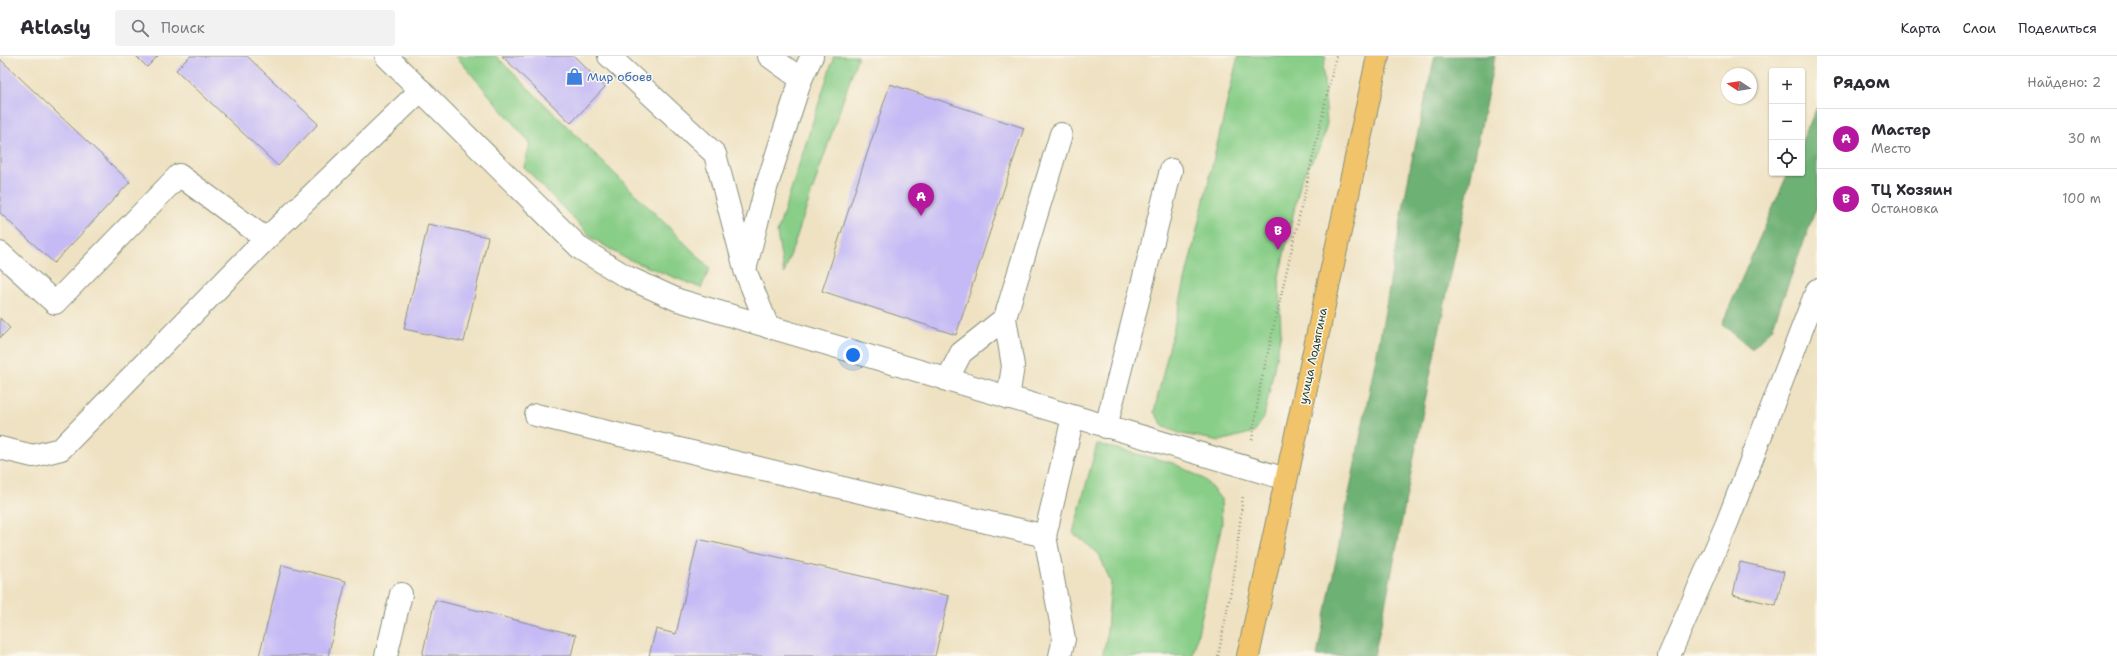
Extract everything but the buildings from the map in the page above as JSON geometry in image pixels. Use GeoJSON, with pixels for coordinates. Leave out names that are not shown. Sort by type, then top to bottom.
{"type":"FeatureCollection","features":[{"type":"Feature","properties":{"kind":"main road","name":"улица Лодыгина"},"geometry":{"type":"LineString","coordinates":[[1248,656],[1378,56]]}},
{"type":"Feature","properties":{"kind":"lane"},"geometry":{"type":"LineString","coordinates":[[386,56],[581,249],[627,277],[678,300],[1286,479]]}},
{"type":"Feature","properties":{"kind":"lane"},"geometry":{"type":"LineString","coordinates":[[609,56],[715,154],[745,270],[768,327]]}},
{"type":"Feature","properties":{"kind":"lane"},"geometry":{"type":"LineString","coordinates":[[769,56],[802,79]]}},
{"type":"Feature","properties":{"kind":"lane"},"geometry":{"type":"LineString","coordinates":[[745,270],[765,192],[802,79],[812,56]]}},
{"type":"Feature","properties":{"kind":"lane"},"geometry":{"type":"LineString","coordinates":[[0,448],[33,456],[61,449],[266,239],[420,90]]}},
{"type":"Feature","properties":{"kind":"lane"},"geometry":{"type":"LineString","coordinates":[[1008,398],[1013,366],[1005,318],[1061,134]]}},
{"type":"Feature","properties":{"kind":"lane"},"geometry":{"type":"LineString","coordinates":[[1106,427],[1171,170]]}},
{"type":"Feature","properties":{"kind":"lane"},"geometry":{"type":"LineString","coordinates":[[0,253],[55,303],[179,175],[266,239]]}},
{"type":"Feature","properties":{"kind":"lane"},"geometry":{"type":"LineString","coordinates":[[1669,656],[1726,523],[1817,290]]}},
{"type":"Feature","properties":{"kind":"lane"},"geometry":{"type":"LineString","coordinates":[[947,380],[961,353],[1005,318]]}},
{"type":"Feature","properties":{"kind":"lane"},"geometry":{"type":"LineString","coordinates":[[536,415],[1045,536]]}},
{"type":"Feature","properties":{"kind":"lane"},"geometry":{"type":"LineString","coordinates":[[1060,656],[1064,640],[1045,536],[1073,417]]}},
{"type":"Feature","properties":{"kind":"lane"},"geometry":{"type":"LineString","coordinates":[[386,656],[401,594]]}},
{"type":"Feature","properties":{"kind":"path"},"geometry":{"type":"LineString","coordinates":[[1218,656],[1234,576],[1247,468],[1260,387],[1336,56]]}},
{"type":"Feature","properties":{"kind":"green space"},"geometry":{"type":"Polygon","coordinates":[[[456,56],[496,56],[710,268],[701,288],[623,257],[592,238],[524,167],[530,143],[456,56]]]}},
{"type":"Feature","properties":{"kind":"green space"},"geometry":{"type":"Polygon","coordinates":[[[834,56],[858,56],[784,274],[777,233],[834,56]]]}},
{"type":"Feature","properties":{"kind":"green space"},"geometry":{"type":"Polygon","coordinates":[[[1238,56],[1326,56],[1323,68],[1327,123],[1322,143],[1301,180],[1279,277],[1281,333],[1264,418],[1254,432],[1220,441],[1182,434],[1164,427],[1154,412],[1238,56]]]}},
{"type":"Feature","properties":{"kind":"green space"},"geometry":{"type":"Polygon","coordinates":[[[1435,56],[1495,56],[1374,656],[1317,656],[1383,322],[1411,164],[1435,56]]]}},
{"type":"Feature","properties":{"kind":"green space"},"geometry":{"type":"Polygon","coordinates":[[[1817,107],[1817,206],[1772,328],[1752,349],[1722,324],[1787,176],[1805,176],[1805,134],[1817,107]]]}},
{"type":"Feature","properties":{"kind":"green space"},"geometry":{"type":"Polygon","coordinates":[[[1097,444],[1173,463],[1204,479],[1221,499],[1222,524],[1193,656],[1102,656],[1106,641],[1111,583],[1099,554],[1073,533],[1097,444]]]}},
{"type":"Feature","properties":{"kind":"place","name":"Мир обоев"},"geometry":{"type":"Point","coordinates":[574,77]}},
{"type":"Feature","properties":{"kind":"place","name":"Мастер"},"geometry":{"type":"Point","coordinates":[921,216]}},
{"type":"Feature","properties":{"kind":"place","name":"ТЦ Хозяин"},"geometry":{"type":"Point","coordinates":[1278,250]}}]}
